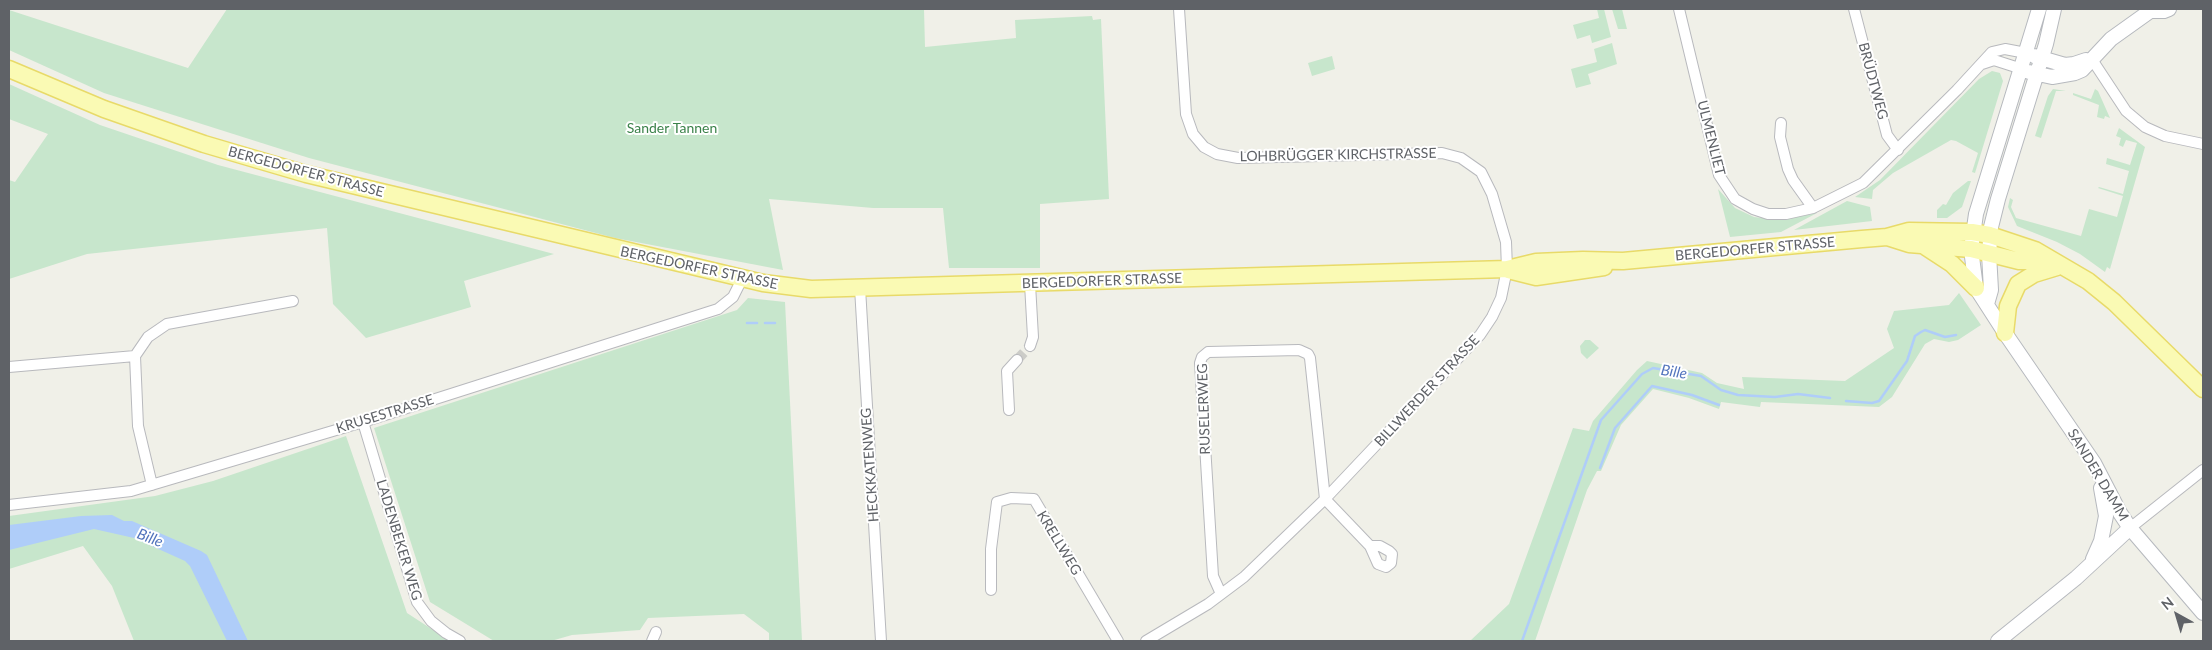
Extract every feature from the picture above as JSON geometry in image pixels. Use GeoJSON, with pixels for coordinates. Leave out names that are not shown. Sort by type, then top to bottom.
{"type":"FeatureCollection","features":[{"type":"Feature","properties":{"kind":"main road","name":"SANDER DAMM"},"geometry":{"type":"LineString","coordinates":[[2039,9],[1972,232],[1971,250],[1976,288],[2094,463],[2130,528],[2203,613]]}},
{"type":"Feature","properties":{"kind":"main road"},"geometry":{"type":"LineString","coordinates":[[1987,304],[1991,290],[1988,254],[1998,199],[2042,58],[2054,9]]}},
{"type":"Feature","properties":{"kind":"main road"},"geometry":{"type":"LineString","coordinates":[[2022,69],[2052,77],[2075,73],[2087,66],[2091,58],[2123,29],[2147,11],[2164,11],[2169,9]]}},
{"type":"Feature","properties":{"kind":"main road"},"geometry":{"type":"LineString","coordinates":[[2026,53],[2069,65],[2091,58]]}},
{"type":"Feature","properties":{"kind":"main road","name":"BERGEDORFER STRASSE"},"geometry":{"type":"LineString","coordinates":[[9,69],[104,109],[204,144],[306,174],[742,279],[777,286],[812,289],[1507,270],[1536,262],[1622,261],[1888,237],[1909,231],[1972,232],[1990,235],[2036,250],[2088,281],[2114,302],[2203,389]]}},
{"type":"Feature","properties":{"kind":"main road","name":"BERGEDORFER STRASSE"},"geometry":{"type":"LineString","coordinates":[[1888,237],[1910,244],[1971,250],[2018,261],[2058,264]]}},
{"type":"Feature","properties":{"kind":"main road"},"geometry":{"type":"LineString","coordinates":[[1922,245],[1945,258],[1976,288]]}},
{"type":"Feature","properties":{"kind":"main road"},"geometry":{"type":"LineString","coordinates":[[2005,333],[2008,306],[2018,284],[2058,264]]}},
{"type":"Feature","properties":{"kind":"main road"},"geometry":{"type":"LineString","coordinates":[[2089,566],[2101,541],[2106,516],[2094,463]]}},
{"type":"Feature","properties":{"kind":"main road"},"geometry":{"type":"LineString","coordinates":[[1998,641],[2089,566],[2130,528]]}},
{"type":"Feature","properties":{"kind":"street","name":"LOHBRÜGGER KIRCHSTRASSE"},"geometry":{"type":"LineString","coordinates":[[1179,9],[1186,114],[1193,134],[1204,147],[1217,154],[1238,158],[1442,153],[1461,158],[1481,172],[1492,194],[1506,242],[1507,270]]}},
{"type":"Feature","properties":{"kind":"street","name":"ULMENLIET"},"geometry":{"type":"LineString","coordinates":[[1679,9],[1719,175],[1735,199],[1759,212],[1786,214],[1813,208],[1863,183],[1898,150],[1981,65],[1988,55],[1996,50],[2026,53]]}},
{"type":"Feature","properties":{"kind":"street","name":"BRÜDTWEG"},"geometry":{"type":"LineString","coordinates":[[1854,9],[1887,135],[1898,150]]}},
{"type":"Feature","properties":{"kind":"street"},"geometry":{"type":"LineString","coordinates":[[2091,58],[2126,111],[2145,127],[2157,133],[2203,144]]}},
{"type":"Feature","properties":{"kind":"street"},"geometry":{"type":"LineString","coordinates":[[1981,65],[1994,60],[2022,69]]}},
{"type":"Feature","properties":{"kind":"street"},"geometry":{"type":"LineString","coordinates":[[1781,123],[1780,137],[1788,169],[1793,180],[1813,208]]}},
{"type":"Feature","properties":{"kind":"street","name":"BILLWERDER STRASSE"},"geometry":{"type":"LineString","coordinates":[[1146,641],[1222,594],[1244,577],[1324,499],[1480,335],[1492,317],[1501,298],[1507,270]]}},
{"type":"Feature","properties":{"kind":"street","name":"KRUSESTRASSE"},"geometry":{"type":"LineString","coordinates":[[9,505],[132,491],[363,422],[718,309],[733,297],[742,279]]}},
{"type":"Feature","properties":{"kind":"street"},"geometry":{"type":"LineString","coordinates":[[1030,284],[1033,338],[1030,346]]}},
{"type":"Feature","properties":{"kind":"street","name":"HECKKATENWEG"},"geometry":{"type":"LineString","coordinates":[[860,288],[881,641]]}},
{"type":"Feature","properties":{"kind":"street"},"geometry":{"type":"LineString","coordinates":[[152,484],[138,426],[135,356],[148,337],[167,324],[293,301]]}},
{"type":"Feature","properties":{"kind":"street","name":"RUSELERWEG"},"geometry":{"type":"LineString","coordinates":[[1222,594],[1213,576],[1200,363],[1203,355],[1213,352],[1300,350],[1308,354],[1310,358],[1324,499]]}},
{"type":"Feature","properties":{"kind":"street"},"geometry":{"type":"LineString","coordinates":[[9,367],[135,356]]}},
{"type":"Feature","properties":{"kind":"street"},"geometry":{"type":"LineString","coordinates":[[1009,410],[1007,371],[1017,360]]}},
{"type":"Feature","properties":{"kind":"street","name":"LADENBEKER WEG"},"geometry":{"type":"LineString","coordinates":[[363,422],[417,602],[431,621],[460,641]]}},
{"type":"Feature","properties":{"kind":"street"},"geometry":{"type":"LineString","coordinates":[[2130,528],[2203,470]]}},
{"type":"Feature","properties":{"kind":"street","name":"KRELLWEG"},"geometry":{"type":"LineString","coordinates":[[991,590],[991,550],[998,502],[1011,498],[1034,499],[1118,641]]}},
{"type":"Feature","properties":{"kind":"street"},"geometry":{"type":"LineString","coordinates":[[1324,499],[1370,546]]}},
{"type":"Feature","properties":{"kind":"green space","name":"Sander Tannen"},"geometry":{"type":"Polygon","coordinates":[[[227,9],[924,9],[925,47],[1016,38],[1015,20],[1092,16],[1093,20],[1101,19],[1109,199],[1040,204],[1040,268],[949,268],[943,208],[873,208],[769,199],[783,270],[615,238],[309,158],[104,93],[9,50],[9,10],[188,68],[227,9]]]}},
{"type":"Feature","properties":{"kind":"green space"},"geometry":{"type":"Polygon","coordinates":[[[1597,9],[1604,9],[1611,37],[1592,43],[1590,35],[1577,39],[1573,25],[1599,18],[1597,9]]]}},
{"type":"Feature","properties":{"kind":"green space"},"geometry":{"type":"Polygon","coordinates":[[[1612,9],[1622,9],[1627,29],[1618,29],[1612,9]]]}},
{"type":"Feature","properties":{"kind":"green space"},"geometry":{"type":"Polygon","coordinates":[[[1612,43],[1617,64],[1588,74],[1591,84],[1576,88],[1571,69],[1597,62],[1594,49],[1612,43]]]}},
{"type":"Feature","properties":{"kind":"green space"},"geometry":{"type":"Polygon","coordinates":[[[1332,56],[1335,69],[1312,76],[1308,63],[1332,56]]]}},
{"type":"Feature","properties":{"kind":"green space"},"geometry":{"type":"Polygon","coordinates":[[[1992,71],[2000,73],[2003,81],[1975,173],[1972,172],[1978,153],[1951,140],[1893,173],[1873,190],[1872,199],[1855,197],[1880,180],[1979,79],[1992,71]]]}},
{"type":"Feature","properties":{"kind":"green space"},"geometry":{"type":"Polygon","coordinates":[[[9,84],[100,125],[218,165],[554,254],[464,281],[471,307],[366,338],[333,304],[327,228],[87,254],[9,279],[9,180],[15,182],[48,134],[9,119],[9,84]]]}},
{"type":"Feature","properties":{"kind":"green space"},"geometry":{"type":"Polygon","coordinates":[[[2053,89],[2066,91],[2056,91],[2041,138],[2035,136],[2048,96],[2053,89]]]}},
{"type":"Feature","properties":{"kind":"green space"},"geometry":{"type":"Polygon","coordinates":[[[2095,89],[2098,91],[2110,118],[2105,116],[2104,119],[2097,117],[2099,105],[2073,95],[2073,93],[2091,99],[2095,89]]]}},
{"type":"Feature","properties":{"kind":"green space"},"geometry":{"type":"Polygon","coordinates":[[[2119,128],[2145,147],[2110,269],[2107,267],[2105,272],[2080,254],[2057,242],[2017,226],[2008,207],[2010,198],[2013,200],[2011,207],[2016,218],[2081,236],[2089,209],[2117,217],[2123,196],[2098,188],[2123,194],[2129,171],[2106,164],[2107,158],[2130,165],[2137,143],[2126,140],[2123,147],[2119,145],[2121,138],[2116,136],[2119,128]]]}},
{"type":"Feature","properties":{"kind":"green space"},"geometry":{"type":"Polygon","coordinates":[[[1968,181],[1971,181],[1962,207],[1947,218],[1937,218],[1937,210],[1943,204],[1946,205],[1953,193],[1968,181]]]}},
{"type":"Feature","properties":{"kind":"green space"},"geometry":{"type":"Polygon","coordinates":[[[1718,189],[1735,208],[1754,217],[1780,220],[1817,213],[1781,232],[1730,237],[1718,189]]]}},
{"type":"Feature","properties":{"kind":"green space"},"geometry":{"type":"Polygon","coordinates":[[[1847,201],[1870,207],[1872,221],[1794,230],[1847,201]]]}},
{"type":"Feature","properties":{"kind":"green space"},"geometry":{"type":"Polygon","coordinates":[[[1959,293],[1981,325],[1958,340],[1949,342],[1934,339],[1925,344],[1892,397],[1879,407],[1761,402],[1760,407],[1721,402],[1719,409],[1689,398],[1653,389],[1621,425],[1601,471],[1597,471],[1587,490],[1535,641],[1470,641],[1509,604],[1573,428],[1589,431],[1593,421],[1647,361],[1702,373],[1717,383],[1744,389],[1742,377],[1845,381],[1894,348],[1887,329],[1894,311],[1949,305],[1959,293]]]}},
{"type":"Feature","properties":{"kind":"green space"},"geometry":{"type":"Polygon","coordinates":[[[748,298],[785,302],[802,641],[769,641],[769,633],[744,614],[648,618],[640,630],[572,635],[551,641],[494,641],[430,602],[374,428],[737,310],[748,298]]]}},
{"type":"Feature","properties":{"kind":"green space"},"geometry":{"type":"Polygon","coordinates":[[[1585,340],[1590,340],[1599,348],[1587,359],[1581,353],[1580,346],[1585,340]]]}},
{"type":"Feature","properties":{"kind":"green space"},"geometry":{"type":"Polygon","coordinates":[[[346,436],[407,613],[450,641],[134,641],[112,586],[83,546],[9,569],[9,516],[155,496],[213,481],[346,436]]]}},
{"type":"Feature","properties":{"kind":"water"},"geometry":{"type":"Polygon","coordinates":[[[112,515],[124,521],[132,521],[207,555],[248,641],[227,641],[190,566],[185,561],[134,538],[94,529],[9,550],[9,525],[81,516],[112,515]]]}},
{"type":"Feature","properties":{"kind":"waterway"},"geometry":{"type":"LineString","coordinates":[[747,323],[757,323]]}},
{"type":"Feature","properties":{"kind":"waterway"},"geometry":{"type":"LineString","coordinates":[[765,323],[775,323]]}},
{"type":"Feature","properties":{"kind":"waterway","name":"Bille"},"geometry":{"type":"LineString","coordinates":[[1846,401],[1872,403],[1879,401],[1907,361],[1915,336],[1921,332],[1925,330],[1945,337],[1956,335]]}},
{"type":"Feature","properties":{"kind":"waterway","name":"Bille"},"geometry":{"type":"LineString","coordinates":[[1522,641],[1601,420],[1642,374],[1653,368],[1701,376],[1721,390],[1738,395],[1775,397],[1798,394],[1830,398]]}},
{"type":"Feature","properties":{"kind":"waterway"},"geometry":{"type":"LineString","coordinates":[[1600,468],[1615,428],[1652,386],[1692,395],[1719,405]]}},
{"type":"Feature","properties":{"kind":"tunnel"},"geometry":{"type":"LineString","coordinates":[[1017,360],[1030,346]]}}]}
